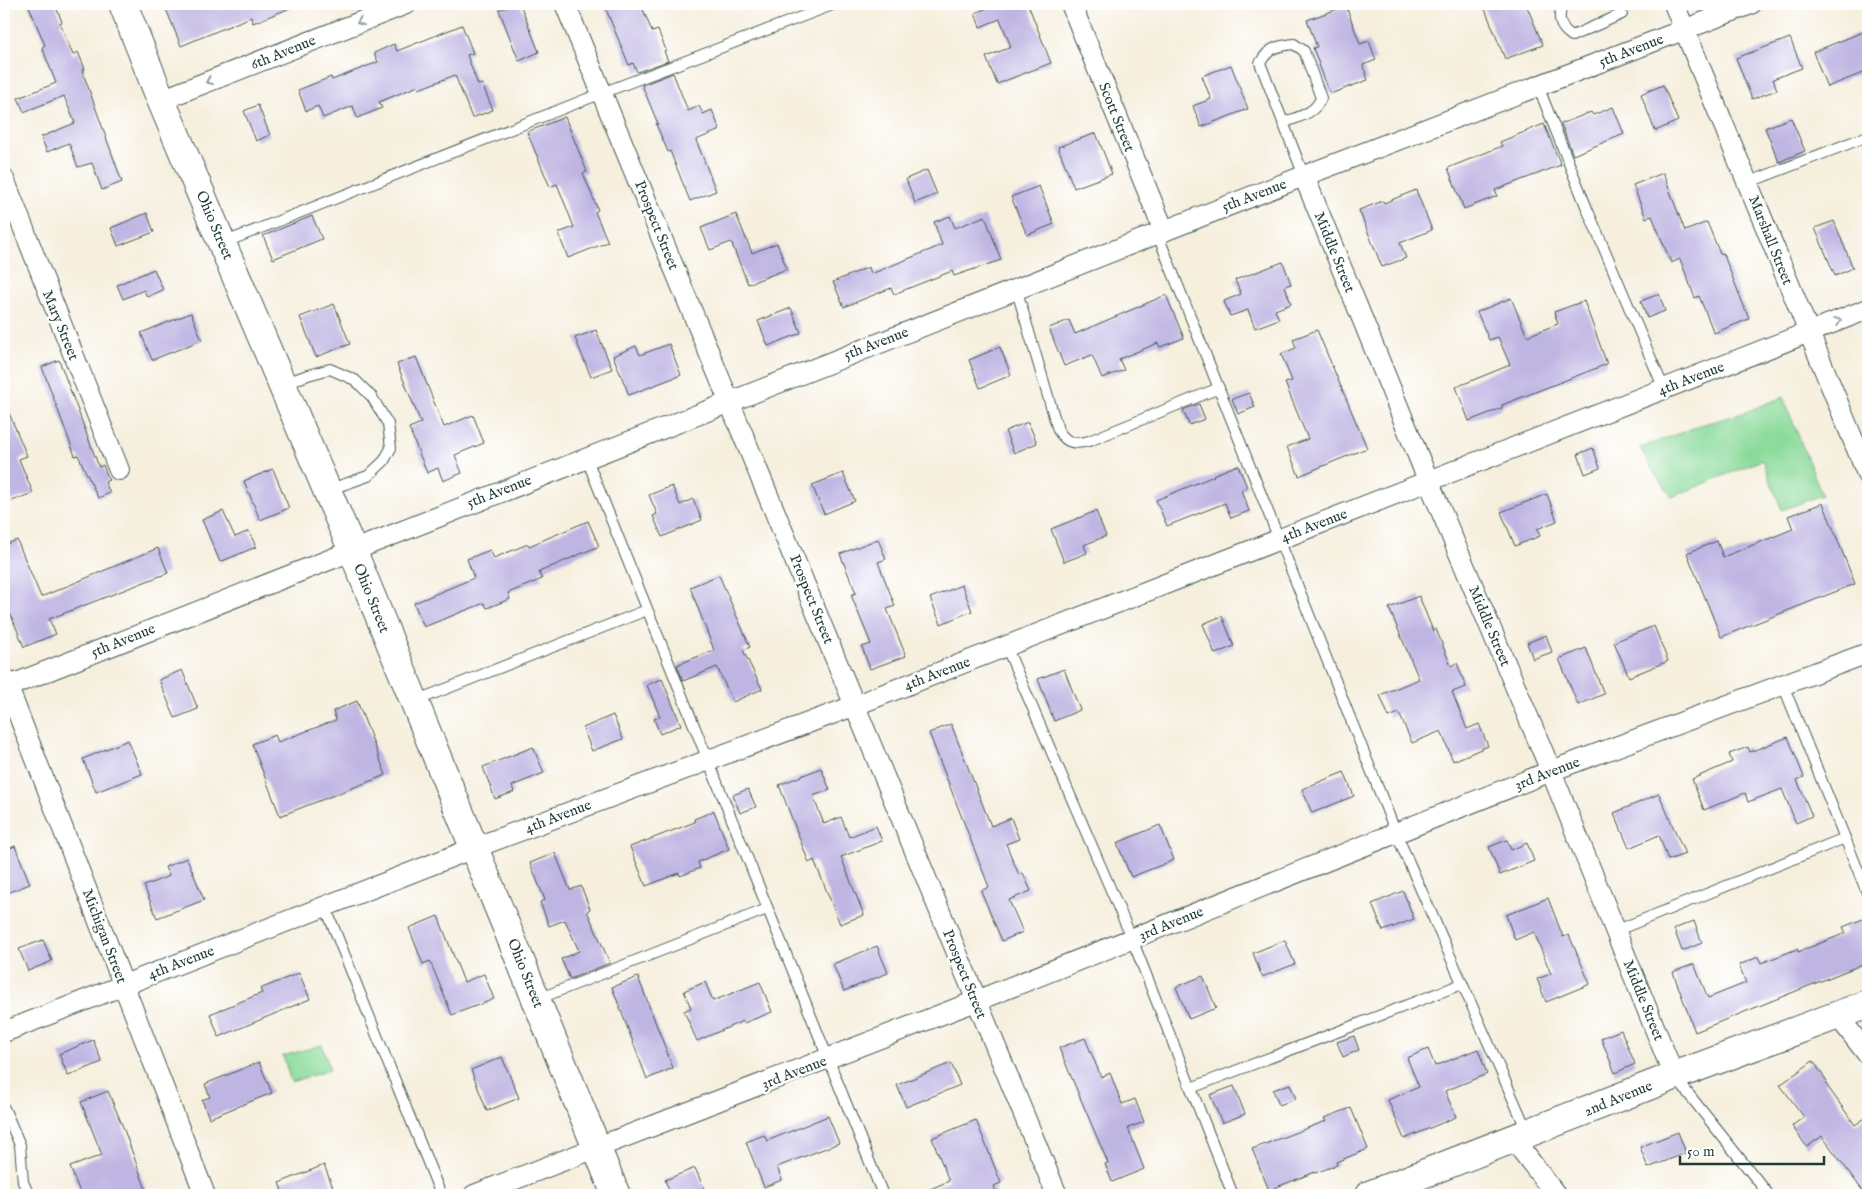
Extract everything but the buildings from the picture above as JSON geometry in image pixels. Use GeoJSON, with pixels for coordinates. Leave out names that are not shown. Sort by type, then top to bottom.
{"type":"FeatureCollection","features":[{"type":"Feature","properties":{"kind":"street","name":"Ohio Street"},"geometry":{"type":"LineString","coordinates":[[123,4],[161,100],[352,549],[616,1195]]}},
{"type":"Feature","properties":{"kind":"street","name":"6th Avenue"},"geometry":{"type":"LineString","coordinates":[[161,100],[406,4]]}},
{"type":"Feature","properties":{"kind":"street","name":"Prospect Street"},"geometry":{"type":"LineString","coordinates":[[565,4],[1057,1195]]}},
{"type":"Feature","properties":{"kind":"street","name":"Scott Street"},"geometry":{"type":"LineString","coordinates":[[1071,4],[1160,232]]}},
{"type":"Feature","properties":{"kind":"street","name":"Marshall Street"},"geometry":{"type":"LineString","coordinates":[[1674,4],[1868,476]]}},
{"type":"Feature","properties":{"kind":"street","name":"5th Avenue"},"geometry":{"type":"LineString","coordinates":[[5,683],[1304,176],[1751,4]]}},
{"type":"Feature","properties":{"kind":"street","name":"Middle Street"},"geometry":{"type":"LineString","coordinates":[[1304,176],[1428,480],[1551,771],[1674,1076]]}},
{"type":"Feature","properties":{"kind":"street","name":"Mary Street"},"geometry":{"type":"LineString","coordinates":[[4,179],[119,470]]}},
{"type":"Feature","properties":{"kind":"street","name":"4th Avenue"},"geometry":{"type":"LineString","coordinates":[[4,1032],[474,848],[856,705],[1868,309]]}},
{"type":"Feature","properties":{"kind":"street","name":"3rd Avenue"},"geometry":{"type":"LineString","coordinates":[[474,1195],[976,1001],[1551,771],[1868,653]]}},
{"type":"Feature","properties":{"kind":"street","name":"Michigan Street"},"geometry":{"type":"LineString","coordinates":[[5,683],[206,1195]]}},
{"type":"Feature","properties":{"kind":"street","name":"2nd Avenue"},"geometry":{"type":"LineString","coordinates":[[1369,1195],[1674,1076],[1868,1004]]}},
{"type":"Feature","properties":{"kind":"street"},"geometry":{"type":"LineString","coordinates":[[1838,1016],[1868,1054]]}},
{"type":"Feature","properties":{"kind":"street"},"geometry":{"type":"LineString","coordinates":[[1521,1137],[1556,1195]]}},
{"type":"Feature","properties":{"kind":"lane"},"geometry":{"type":"LineString","coordinates":[[222,244],[602,93],[835,4]]}},
{"type":"Feature","properties":{"kind":"lane"},"geometry":{"type":"LineString","coordinates":[[1563,4],[1559,13],[1560,23],[1564,31],[1572,36],[1622,14]]}},
{"type":"Feature","properties":{"kind":"lane"},"geometry":{"type":"LineString","coordinates":[[1283,122],[1309,113],[1319,103],[1321,98],[1304,51],[1294,44],[1277,46],[1265,54],[1260,63],[1304,176]]}},
{"type":"Feature","properties":{"kind":"lane"},"geometry":{"type":"LineString","coordinates":[[1538,86],[1588,211],[1664,389]]}},
{"type":"Feature","properties":{"kind":"lane"},"geometry":{"type":"LineString","coordinates":[[1747,183],[1868,136]]}},
{"type":"Feature","properties":{"kind":"lane"},"geometry":{"type":"LineString","coordinates":[[1160,232],[1219,388],[1396,833],[1462,984],[1521,1137]]}},
{"type":"Feature","properties":{"kind":"lane"},"geometry":{"type":"LineString","coordinates":[[1016,288],[1058,430],[1064,439],[1071,444],[1089,441],[1219,388]]}},
{"type":"Feature","properties":{"kind":"lane"},"geometry":{"type":"LineString","coordinates":[[282,385],[330,369],[354,380],[372,397],[388,424],[391,448],[384,461],[368,476],[327,491]]}},
{"type":"Feature","properties":{"kind":"lane"},"geometry":{"type":"LineString","coordinates":[[586,457],[883,1195]]}},
{"type":"Feature","properties":{"kind":"lane"},"geometry":{"type":"LineString","coordinates":[[414,701],[647,610]]}},
{"type":"Feature","properties":{"kind":"lane"},"geometry":{"type":"LineString","coordinates":[[1006,646],[1132,939],[1233,1195]]}},
{"type":"Feature","properties":{"kind":"lane"},"geometry":{"type":"LineString","coordinates":[[1783,685],[1868,894]]}},
{"type":"Feature","properties":{"kind":"lane"},"geometry":{"type":"LineString","coordinates":[[1615,930],[1845,838]]}},
{"type":"Feature","properties":{"kind":"lane"},"geometry":{"type":"LineString","coordinates":[[325,906],[441,1195]]}},
{"type":"Feature","properties":{"kind":"lane"},"geometry":{"type":"LineString","coordinates":[[537,1000],[768,909]]}},
{"type":"Feature","properties":{"kind":"lane"},"geometry":{"type":"LineString","coordinates":[[1191,1088],[1462,984]]}},
{"type":"Feature","properties":{"kind":"lane"},"geometry":{"type":"LineString","coordinates":[[1674,1076],[1768,1195]]}},
{"type":"Feature","properties":{"kind":"lane"},"geometry":{"type":"LineString","coordinates":[[4,1108],[20,1146],[23,1182],[28,1195]]}},
{"type":"Feature","properties":{"kind":"green space"},"geometry":{"type":"Polygon","coordinates":[[[1783,397],[1822,495],[1782,510],[1762,460],[1672,497],[1655,474],[1640,448],[1704,424],[1743,413],[1783,397]]]}},
{"type":"Feature","properties":{"kind":"green space"},"geometry":{"type":"Polygon","coordinates":[[[322,1045],[330,1070],[291,1082],[283,1056],[322,1045]]]}}]}
